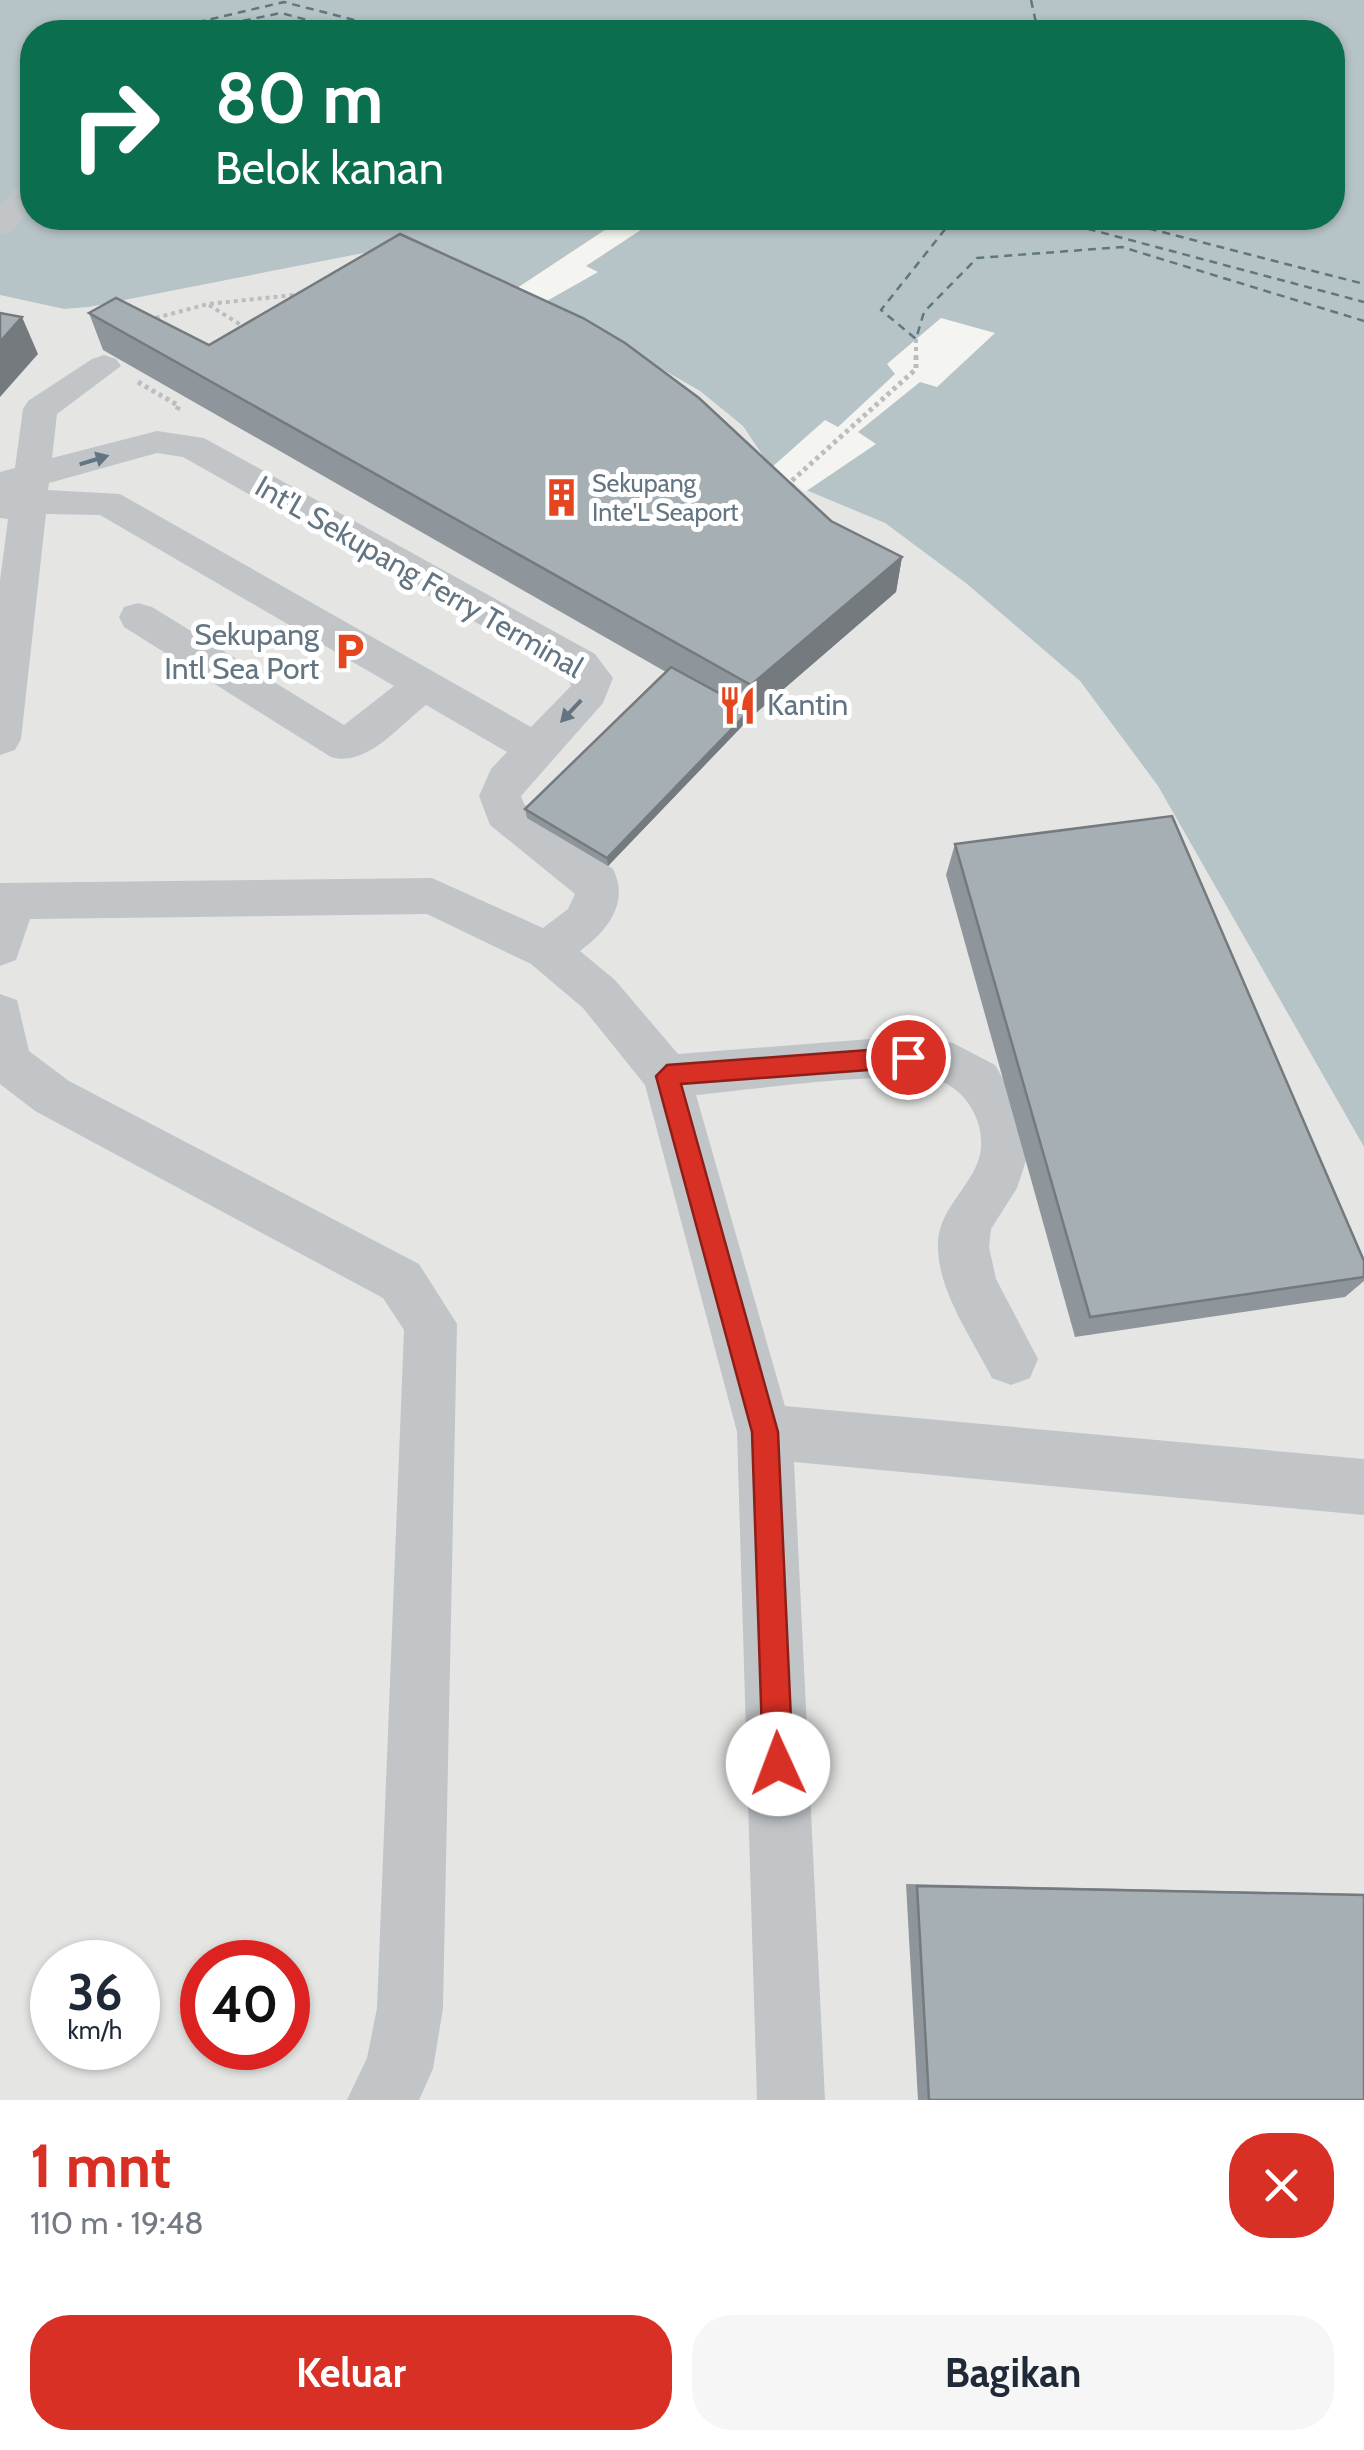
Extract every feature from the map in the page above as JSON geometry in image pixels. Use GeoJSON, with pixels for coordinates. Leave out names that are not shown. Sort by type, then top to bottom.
{"type":"FeatureCollection","features":[{"type":"Feature","properties":{"kind":"street"},"geometry":{"type":"LineString","coordinates":[[0,225],[20,202]]}},
{"type":"Feature","properties":{"kind":"street"},"geometry":{"type":"LineString","coordinates":[[0,739],[15,493],[40,409],[104,366]]}},
{"type":"Feature","properties":{"kind":"street"},"geometry":{"type":"LineString","coordinates":[[15,493],[157,442]]}},
{"type":"Feature","properties":{"kind":"street","name":"Int'L Sekupang Ferry Terminal"},"geometry":{"type":"LineString","coordinates":[[157,442],[190,446],[581,664],[593,678],[589,692],[506,780],[500,796],[505,813],[597,882],[600,901],[596,912],[547,951]]}},
{"type":"Feature","properties":{"kind":"street"},"geometry":{"type":"LineString","coordinates":[[15,493],[107,504],[536,749]]}},
{"type":"Feature","properties":{"kind":"street"},"geometry":{"type":"LineString","coordinates":[[138,617],[346,746],[424,685]]}},
{"type":"Feature","properties":{"kind":"street"},"geometry":{"type":"LineString","coordinates":[[4,916],[432,896],[547,951],[599,994],[667,1076],[765,1432],[791,2100]]}},
{"type":"Feature","properties":{"kind":"street"},"geometry":{"type":"LineString","coordinates":[[2,1051],[52,1096],[401,1281],[431,1324],[410,2008],[399,2069],[381,2100]]}},
{"type":"Feature","properties":{"kind":"street"},"geometry":{"type":"LineString","coordinates":[[667,1076],[908,1057],[936,1059],[965,1070],[990,1092],[1006,1147],[1001,1170],[968,1220],[963,1244],[967,1270],[1011,1359]]}},
{"type":"Feature","properties":{"kind":"street"},"geometry":{"type":"LineString","coordinates":[[765,1432],[1364,1488]]}},
{"type":"Feature","properties":{"kind":"path"},"geometry":{"type":"LineString","coordinates":[[145,321],[208,304],[312,294]]}},
{"type":"Feature","properties":{"kind":"path"},"geometry":{"type":"LineString","coordinates":[[208,304],[250,331]]}},
{"type":"Feature","properties":{"kind":"path"},"geometry":{"type":"LineString","coordinates":[[774,496],[916,369],[916,340]]}},
{"type":"Feature","properties":{"kind":"path"},"geometry":{"type":"LineString","coordinates":[[104,366],[179,406],[157,442]]}},
{"type":"Feature","properties":{"kind":"shaded area"},"geometry":{"type":"Polygon","coordinates":[[[0,0],[1364,0],[1364,1147],[1158,786],[1080,681],[967,584],[885,523],[789,483],[771,468],[743,426],[700,391],[545,302],[374,251],[64,309],[0,295],[0,0]]]}},
{"type":"Feature","properties":{"kind":"shaded area"},"geometry":{"type":"Polygon","coordinates":[[[374,251],[545,302],[700,391],[743,426],[771,468],[789,483],[885,523],[967,584],[1080,681],[1158,786],[1364,1147],[1364,2100],[0,2100],[0,295],[64,309],[374,251]]]}},
{"type":"Feature","properties":{"kind":"pier"},"geometry":{"type":"Polygon","coordinates":[[[605,230],[641,230],[586,266],[598,272],[545,302],[514,290],[605,230]]]}},
{"type":"Feature","properties":{"kind":"pier","name":"Sekupang Inte'L Seaport"},"geometry":{"type":"Polygon","coordinates":[[[941,318],[995,333],[937,387],[920,382],[858,432],[876,444],[805,492],[771,468],[825,420],[838,427],[895,374],[887,364],[941,318]]]}},
{"type":"Feature","properties":{"kind":"building","name":"Sekupang Inte'L Seaport"},"geometry":{"type":"Polygon","coordinates":[[[400,234],[583,318],[625,343],[699,398],[831,521],[902,557],[751,685],[89,313],[116,298],[209,345],[400,234]]]}},
{"type":"Feature","properties":{"kind":"building"},"geometry":{"type":"Polygon","coordinates":[[[0,313],[22,317],[0,342],[0,313]]]}},
{"type":"Feature","properties":{"kind":"building"},"geometry":{"type":"Polygon","coordinates":[[[671,667],[750,710],[607,858],[525,809],[671,667]]]}},
{"type":"Feature","properties":{"kind":"building"},"geometry":{"type":"Polygon","coordinates":[[[1172,816],[1364,1261],[1364,1277],[1090,1317],[955,844],[1172,816]]]}},
{"type":"Feature","properties":{"kind":"building"},"geometry":{"type":"Polygon","coordinates":[[[917,1886],[1364,1895],[1364,2100],[929,2100],[917,1886]]]}},
{"type":"Feature","properties":{"kind":"ferry route"},"geometry":{"type":"LineString","coordinates":[[1031,0],[1035,20]]}},
{"type":"Feature","properties":{"kind":"ferry route"},"geometry":{"type":"LineString","coordinates":[[207,20],[284,2],[354,20]]}},
{"type":"Feature","properties":{"kind":"ferry route"},"geometry":{"type":"LineString","coordinates":[[247,20],[281,13],[307,20]]}},
{"type":"Feature","properties":{"kind":"ferry route"},"geometry":{"type":"LineString","coordinates":[[944,230],[881,310],[916,339],[924,312],[977,258],[1122,247],[1364,321]]}},
{"type":"Feature","properties":{"kind":"ferry route"},"geometry":{"type":"LineString","coordinates":[[1092,230],[1364,302]]}},
{"type":"Feature","properties":{"kind":"ferry route"},"geometry":{"type":"LineString","coordinates":[[1155,230],[1364,284]]}},
{"type":"Feature","properties":{"kind":"place","name":"Sekupang Inte'L Seaport"},"geometry":{"type":"Point","coordinates":[562,497]}},
{"type":"Feature","properties":{"kind":"place","name":"Sekupang Intl Sea Port"},"geometry":{"type":"Point","coordinates":[349,652]}},
{"type":"Feature","properties":{"kind":"place","name":"Kantin"},"geometry":{"type":"Point","coordinates":[737,705]}},
{"type":"Feature","properties":{"kind":"route"},"geometry":{"type":"LineString","coordinates":[[778,1764],[765,1432],[667,1076],[908,1057]]}}]}
